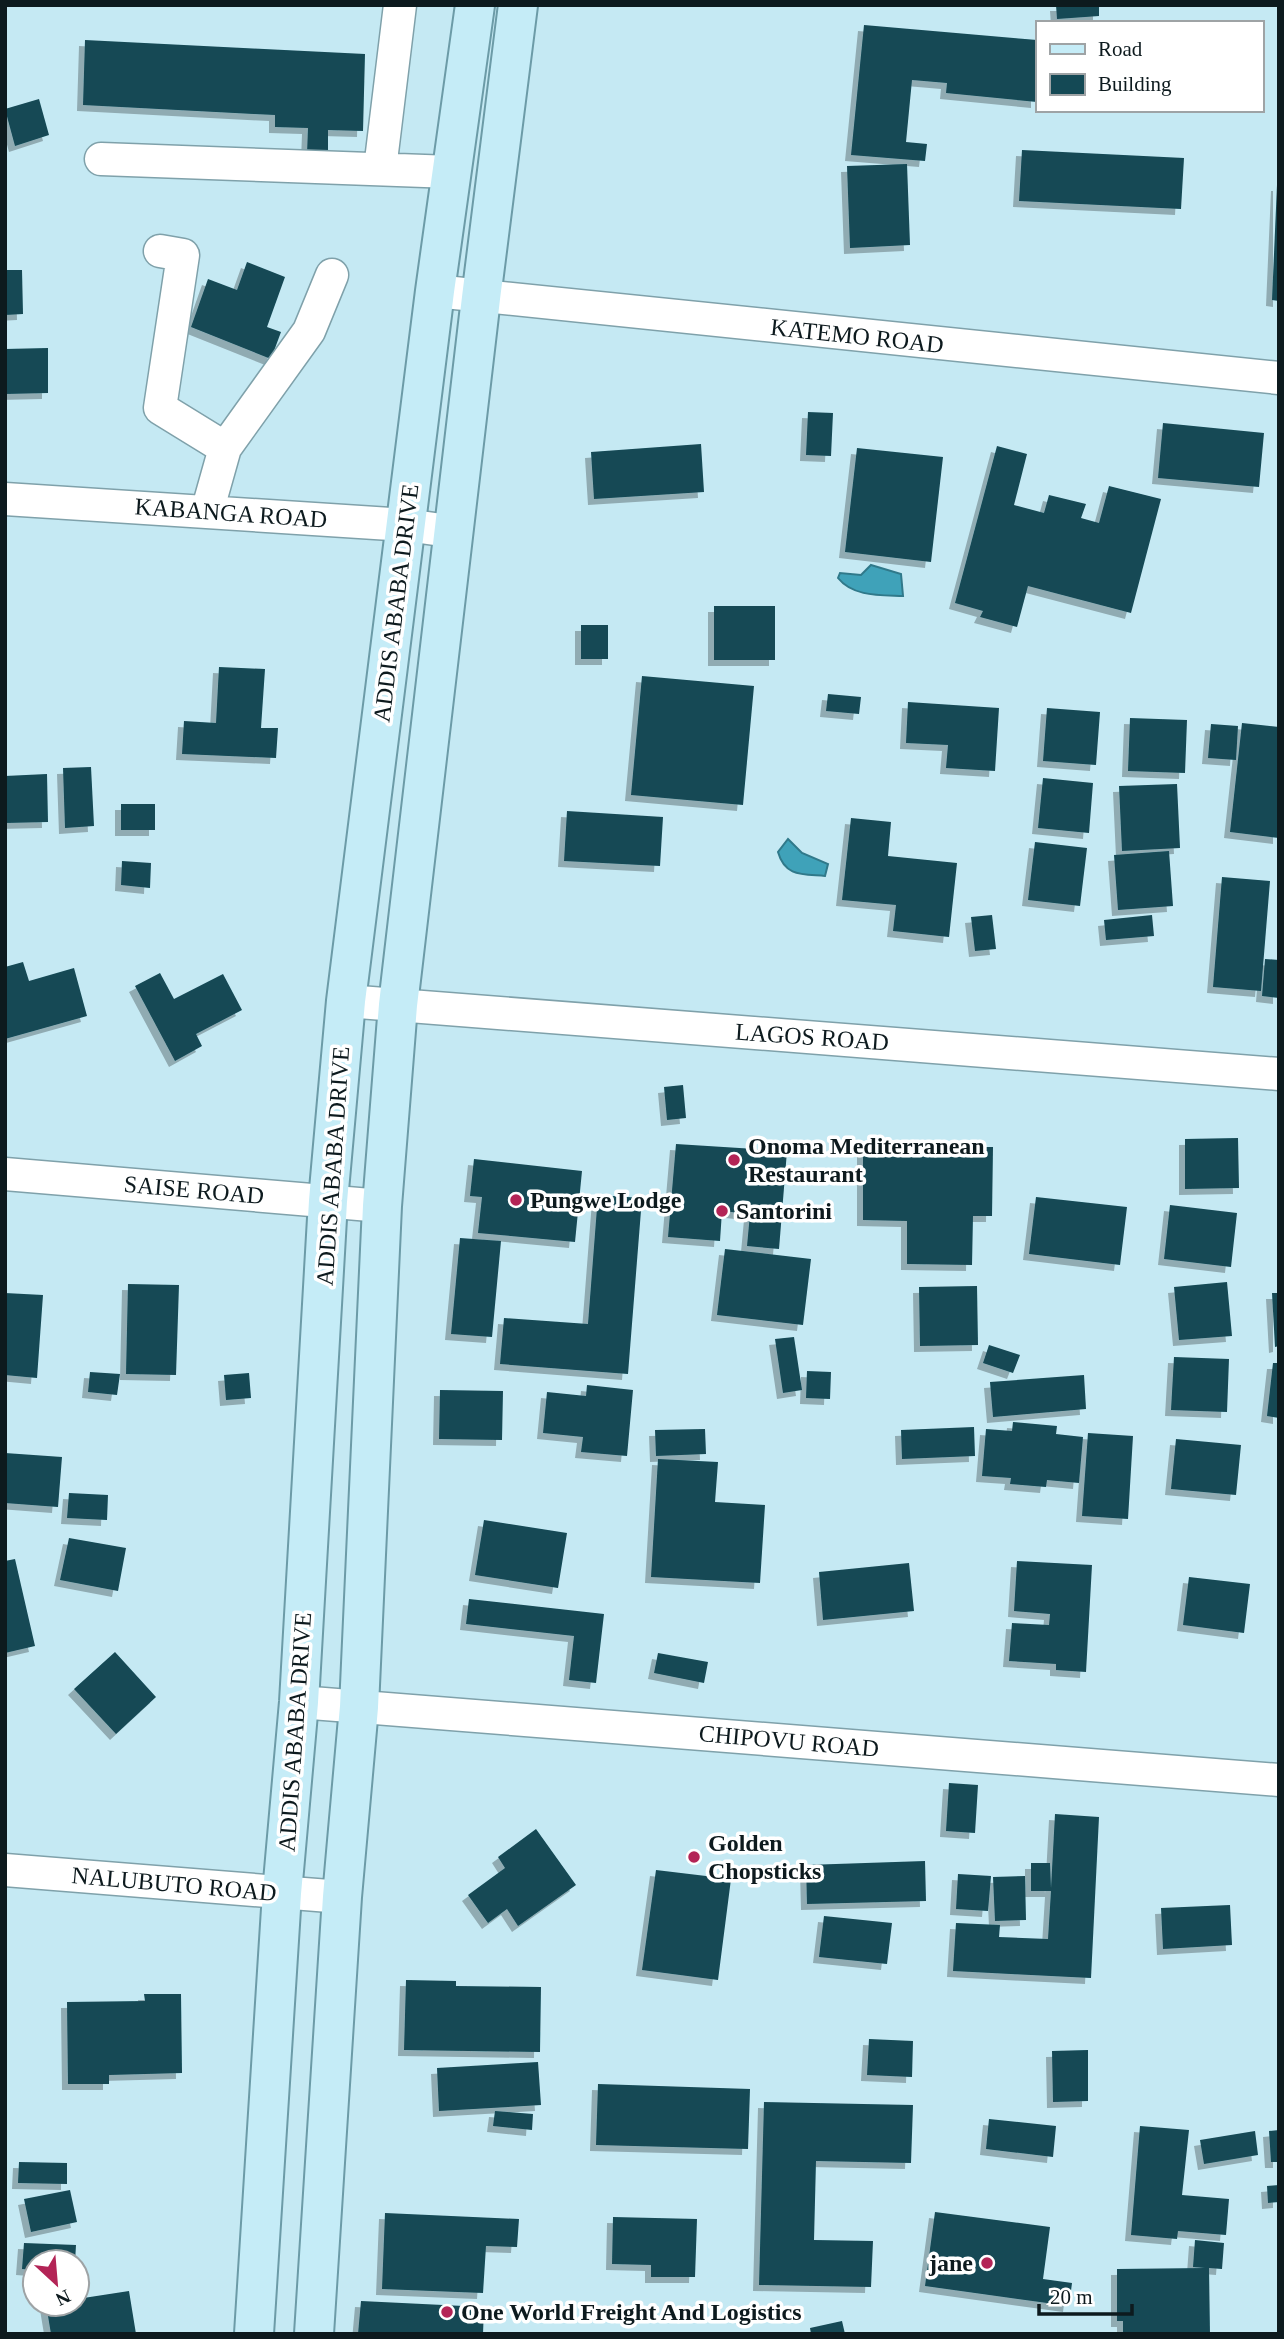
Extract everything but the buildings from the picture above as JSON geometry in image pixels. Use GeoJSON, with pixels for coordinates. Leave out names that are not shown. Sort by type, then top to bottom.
{"type":"FeatureCollection","features":[{"type":"Feature","properties":{"kind":"main road","name":"ADDIS ABABA DRIVE"},"geometry":{"type":"LineString","coordinates":[[254,2334],[282,1893],[299,1702],[328,1201],[346,1001],[435,291],[475,5]]}},
{"type":"Feature","properties":{"kind":"main road","name":"ADDIS ABABA DRIVE"},"geometry":{"type":"LineString","coordinates":[[314,2334],[342,1898],[359,1707],[382,1206],[398,1005],[518,5]]}},
{"type":"Feature","properties":{"kind":"street"},"geometry":{"type":"LineString","coordinates":[[380,169],[400,5]]}},
{"type":"Feature","properties":{"kind":"street"},"geometry":{"type":"LineString","coordinates":[[101,159],[452,172]]}},
{"type":"Feature","properties":{"kind":"street"},"geometry":{"type":"LineString","coordinates":[[160,251],[183,255],[160,408],[226,448]]}},
{"type":"Feature","properties":{"kind":"street"},"geometry":{"type":"LineString","coordinates":[[207,512],[226,448],[309,331],[332,275]]}},
{"type":"Feature","properties":{"kind":"street","name":"KATEMO ROAD"},"geometry":{"type":"LineString","coordinates":[[435,291],[481,298],[1279,378]]}},
{"type":"Feature","properties":{"kind":"street","name":"KABANGA ROAD"},"geometry":{"type":"LineString","coordinates":[[5,499],[406,525],[456,532]]}},
{"type":"Feature","properties":{"kind":"street","name":"LAGOS ROAD"},"geometry":{"type":"LineString","coordinates":[[346,1001],[1279,1074]]}},
{"type":"Feature","properties":{"kind":"street","name":"SAISE ROAD"},"geometry":{"type":"LineString","coordinates":[[5,1174],[382,1206]]}},
{"type":"Feature","properties":{"kind":"street","name":"CHIPOVU ROAD"},"geometry":{"type":"LineString","coordinates":[[299,1702],[1279,1780]]}},
{"type":"Feature","properties":{"kind":"street","name":"NALUBUTO ROAD"},"geometry":{"type":"LineString","coordinates":[[6,1873],[342,1898]]}},
{"type":"Feature","properties":{"kind":"water"},"geometry":{"type":"Polygon","coordinates":[[[871,565],[901,574],[903,596],[859,592],[838,578],[840,573],[861,575],[871,565]]]}},
{"type":"Feature","properties":{"kind":"water"},"geometry":{"type":"Polygon","coordinates":[[[788,839],[802,853],[828,864],[825,876],[796,873],[785,866],[778,852],[788,839]]]}},
{"type":"Feature","properties":{"kind":"place","name":"Onoma Mediterranean Restaurant"},"geometry":{"type":"Point","coordinates":[734,1160]}},
{"type":"Feature","properties":{"kind":"place","name":"Pungwe Lodge"},"geometry":{"type":"Point","coordinates":[516,1200]}},
{"type":"Feature","properties":{"kind":"place","name":"Santorini"},"geometry":{"type":"Point","coordinates":[722,1211]}},
{"type":"Feature","properties":{"kind":"place","name":"Golden Chopsticks"},"geometry":{"type":"Point","coordinates":[694,1857]}},
{"type":"Feature","properties":{"kind":"place","name":"jane"},"geometry":{"type":"Point","coordinates":[987,2263]}},
{"type":"Feature","properties":{"kind":"place","name":"One World Freight And Logistics"},"geometry":{"type":"Point","coordinates":[447,2312]}}]}
